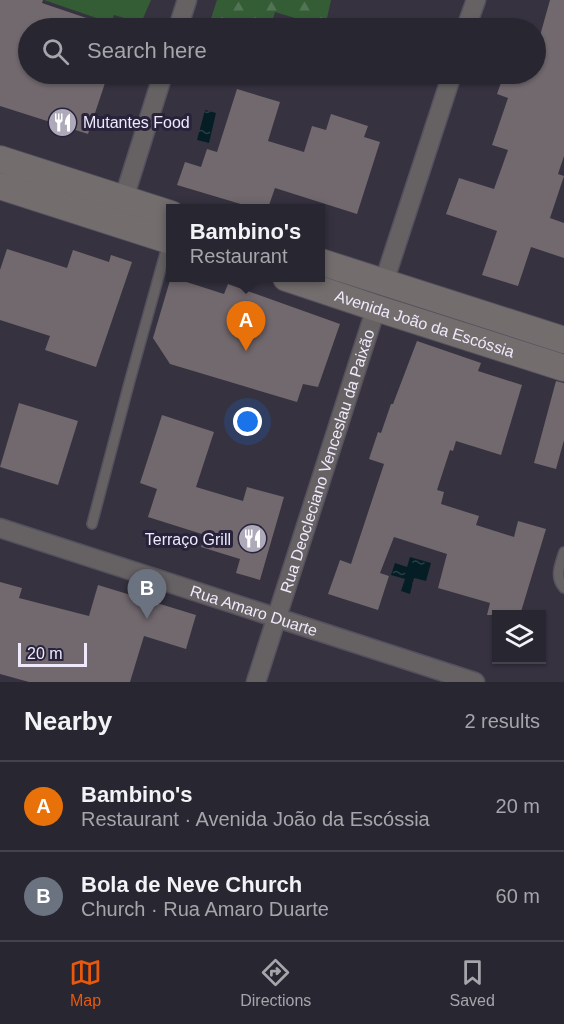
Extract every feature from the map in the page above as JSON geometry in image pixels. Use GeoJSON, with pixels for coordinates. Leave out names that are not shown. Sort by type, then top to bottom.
{"type":"FeatureCollection","features":[{"type":"Feature","properties":{"kind":"main road"},"geometry":{"type":"LineString","coordinates":[[0,159],[166,212]]}},
{"type":"Feature","properties":{"kind":"main road"},"geometry":{"type":"LineString","coordinates":[[0,186],[166,239]]}},
{"type":"Feature","properties":{"kind":"main road","name":"Avenida João da Escóssia"},"geometry":{"type":"LineString","coordinates":[[325,263],[564,340]]}},
{"type":"Feature","properties":{"kind":"main road","name":"Avenida João da Escóssia"},"geometry":{"type":"LineString","coordinates":[[298,282],[564,368]]}},
{"type":"Feature","properties":{"kind":"street"},"geometry":{"type":"LineString","coordinates":[[181,18],[187,0]]}},
{"type":"Feature","properties":{"kind":"street"},"geometry":{"type":"LineString","coordinates":[[470,18],[476,0]]}},
{"type":"Feature","properties":{"kind":"street"},"geometry":{"type":"LineString","coordinates":[[124,198],[161,84]]}},
{"type":"Feature","properties":{"kind":"street"},"geometry":{"type":"LineString","coordinates":[[384,282],[449,84]]}},
{"type":"Feature","properties":{"kind":"street","name":"Rua Deocleciano Venceslau da Paixão"},"geometry":{"type":"LineString","coordinates":[[256,682],[376,308]]}},
{"type":"Feature","properties":{"kind":"street","name":"Rua Amaro Duarte"},"geometry":{"type":"LineString","coordinates":[[0,528],[475,682]]}},
{"type":"Feature","properties":{"kind":"lane"},"geometry":{"type":"LineString","coordinates":[[92,524],[166,254]]}},
{"type":"Feature","properties":{"kind":"lane"},"geometry":{"type":"LineString","coordinates":[[564,552],[558,569],[558,578],[564,588]]}},
{"type":"Feature","properties":{"kind":"green space"},"geometry":{"type":"Polygon","coordinates":[[[44,0],[151,0],[143,18],[124,18],[114,15],[113,18],[96,18],[44,0]]]}},
{"type":"Feature","properties":{"kind":"green space"},"geometry":{"type":"Polygon","coordinates":[[[217,0],[331,0],[327,18],[295,18],[275,12],[273,18],[211,18],[217,0]]]}},
{"type":"Feature","properties":{"kind":"water"},"geometry":{"type":"Polygon","coordinates":[[[205,110],[216,113],[209,143],[197,140],[205,110]]]}},
{"type":"Feature","properties":{"kind":"water"},"geometry":{"type":"Polygon","coordinates":[[[410,557],[431,563],[426,581],[414,578],[410,594],[401,591],[405,579],[391,575],[395,563],[407,567],[410,557]]]}},
{"type":"Feature","properties":{"kind":"building"},"geometry":{"type":"Polygon","coordinates":[[[0,0],[43,0],[42,3],[86,18],[18,18],[18,84],[105,84],[88,134],[0,106],[0,0]]]}},
{"type":"Feature","properties":{"kind":"building"},"geometry":{"type":"Polygon","coordinates":[[[550,0],[564,0],[564,156],[558,174],[564,176],[550,218],[564,223],[564,258],[531,247],[518,286],[482,275],[497,231],[446,214],[459,178],[494,189],[508,150],[492,145],[508,98],[497,94],[500,84],[546,84],[545,18],[550,0]]]}},
{"type":"Feature","properties":{"kind":"building"},"geometry":{"type":"Polygon","coordinates":[[[237,89],[280,102],[268,141],[304,152],[312,126],[326,130],[331,114],[368,126],[364,137],[380,142],[357,214],[275,188],[269,204],[241,204],[177,185],[185,162],[201,167],[207,149],[217,152],[237,89]]]}},
{"type":"Feature","properties":{"kind":"building"},"geometry":{"type":"Polygon","coordinates":[[[7,249],[67,268],[73,250],[109,262],[111,255],[132,262],[96,367],[45,350],[50,336],[0,320],[0,270],[7,249]]]}},
{"type":"Feature","properties":{"kind":"building"},"geometry":{"type":"Polygon","coordinates":[[[170,282],[187,282],[224,294],[228,284],[340,324],[318,387],[303,384],[297,402],[170,364],[153,338],[170,282]]]}},
{"type":"Feature","properties":{"kind":"building"},"geometry":{"type":"Polygon","coordinates":[[[417,341],[481,363],[478,371],[522,385],[501,455],[456,441],[453,451],[450,450],[437,490],[444,492],[441,504],[479,516],[476,525],[514,537],[518,521],[546,529],[522,610],[492,610],[492,615],[487,615],[490,603],[438,588],[447,554],[394,537],[380,573],[389,576],[378,610],[328,594],[340,560],[351,564],[384,464],[369,459],[378,432],[381,433],[391,404],[393,404],[417,341]]]}},
{"type":"Feature","properties":{"kind":"building"},"geometry":{"type":"Polygon","coordinates":[[[556,381],[564,383],[564,440],[556,469],[534,463],[556,381]]]}},
{"type":"Feature","properties":{"kind":"building"},"geometry":{"type":"Polygon","coordinates":[[[19,403],[78,421],[58,485],[0,467],[19,403]]]}},
{"type":"Feature","properties":{"kind":"building"},"geometry":{"type":"Polygon","coordinates":[[[162,415],[214,432],[196,487],[243,501],[247,487],[284,497],[260,580],[236,573],[240,559],[201,547],[205,535],[148,517],[157,489],[140,483],[162,415]]]}},
{"type":"Feature","properties":{"kind":"building"},"geometry":{"type":"Polygon","coordinates":[[[0,582],[22,588],[19,598],[89,616],[98,585],[196,615],[186,649],[144,636],[130,682],[29,682],[0,674],[0,582]]]}},
{"type":"Feature","properties":{"kind":"place","name":"Mutantes Food"},"geometry":{"type":"Point","coordinates":[62,122]}},
{"type":"Feature","properties":{"kind":"place","name":"Bambino's"},"geometry":{"type":"Point","coordinates":[246,351]}},
{"type":"Feature","properties":{"kind":"place","name":"Terraço Grill"},"geometry":{"type":"Point","coordinates":[252,539]}},
{"type":"Feature","properties":{"kind":"place","name":"Bola de Neve Church"},"geometry":{"type":"Point","coordinates":[147,619]}}]}
